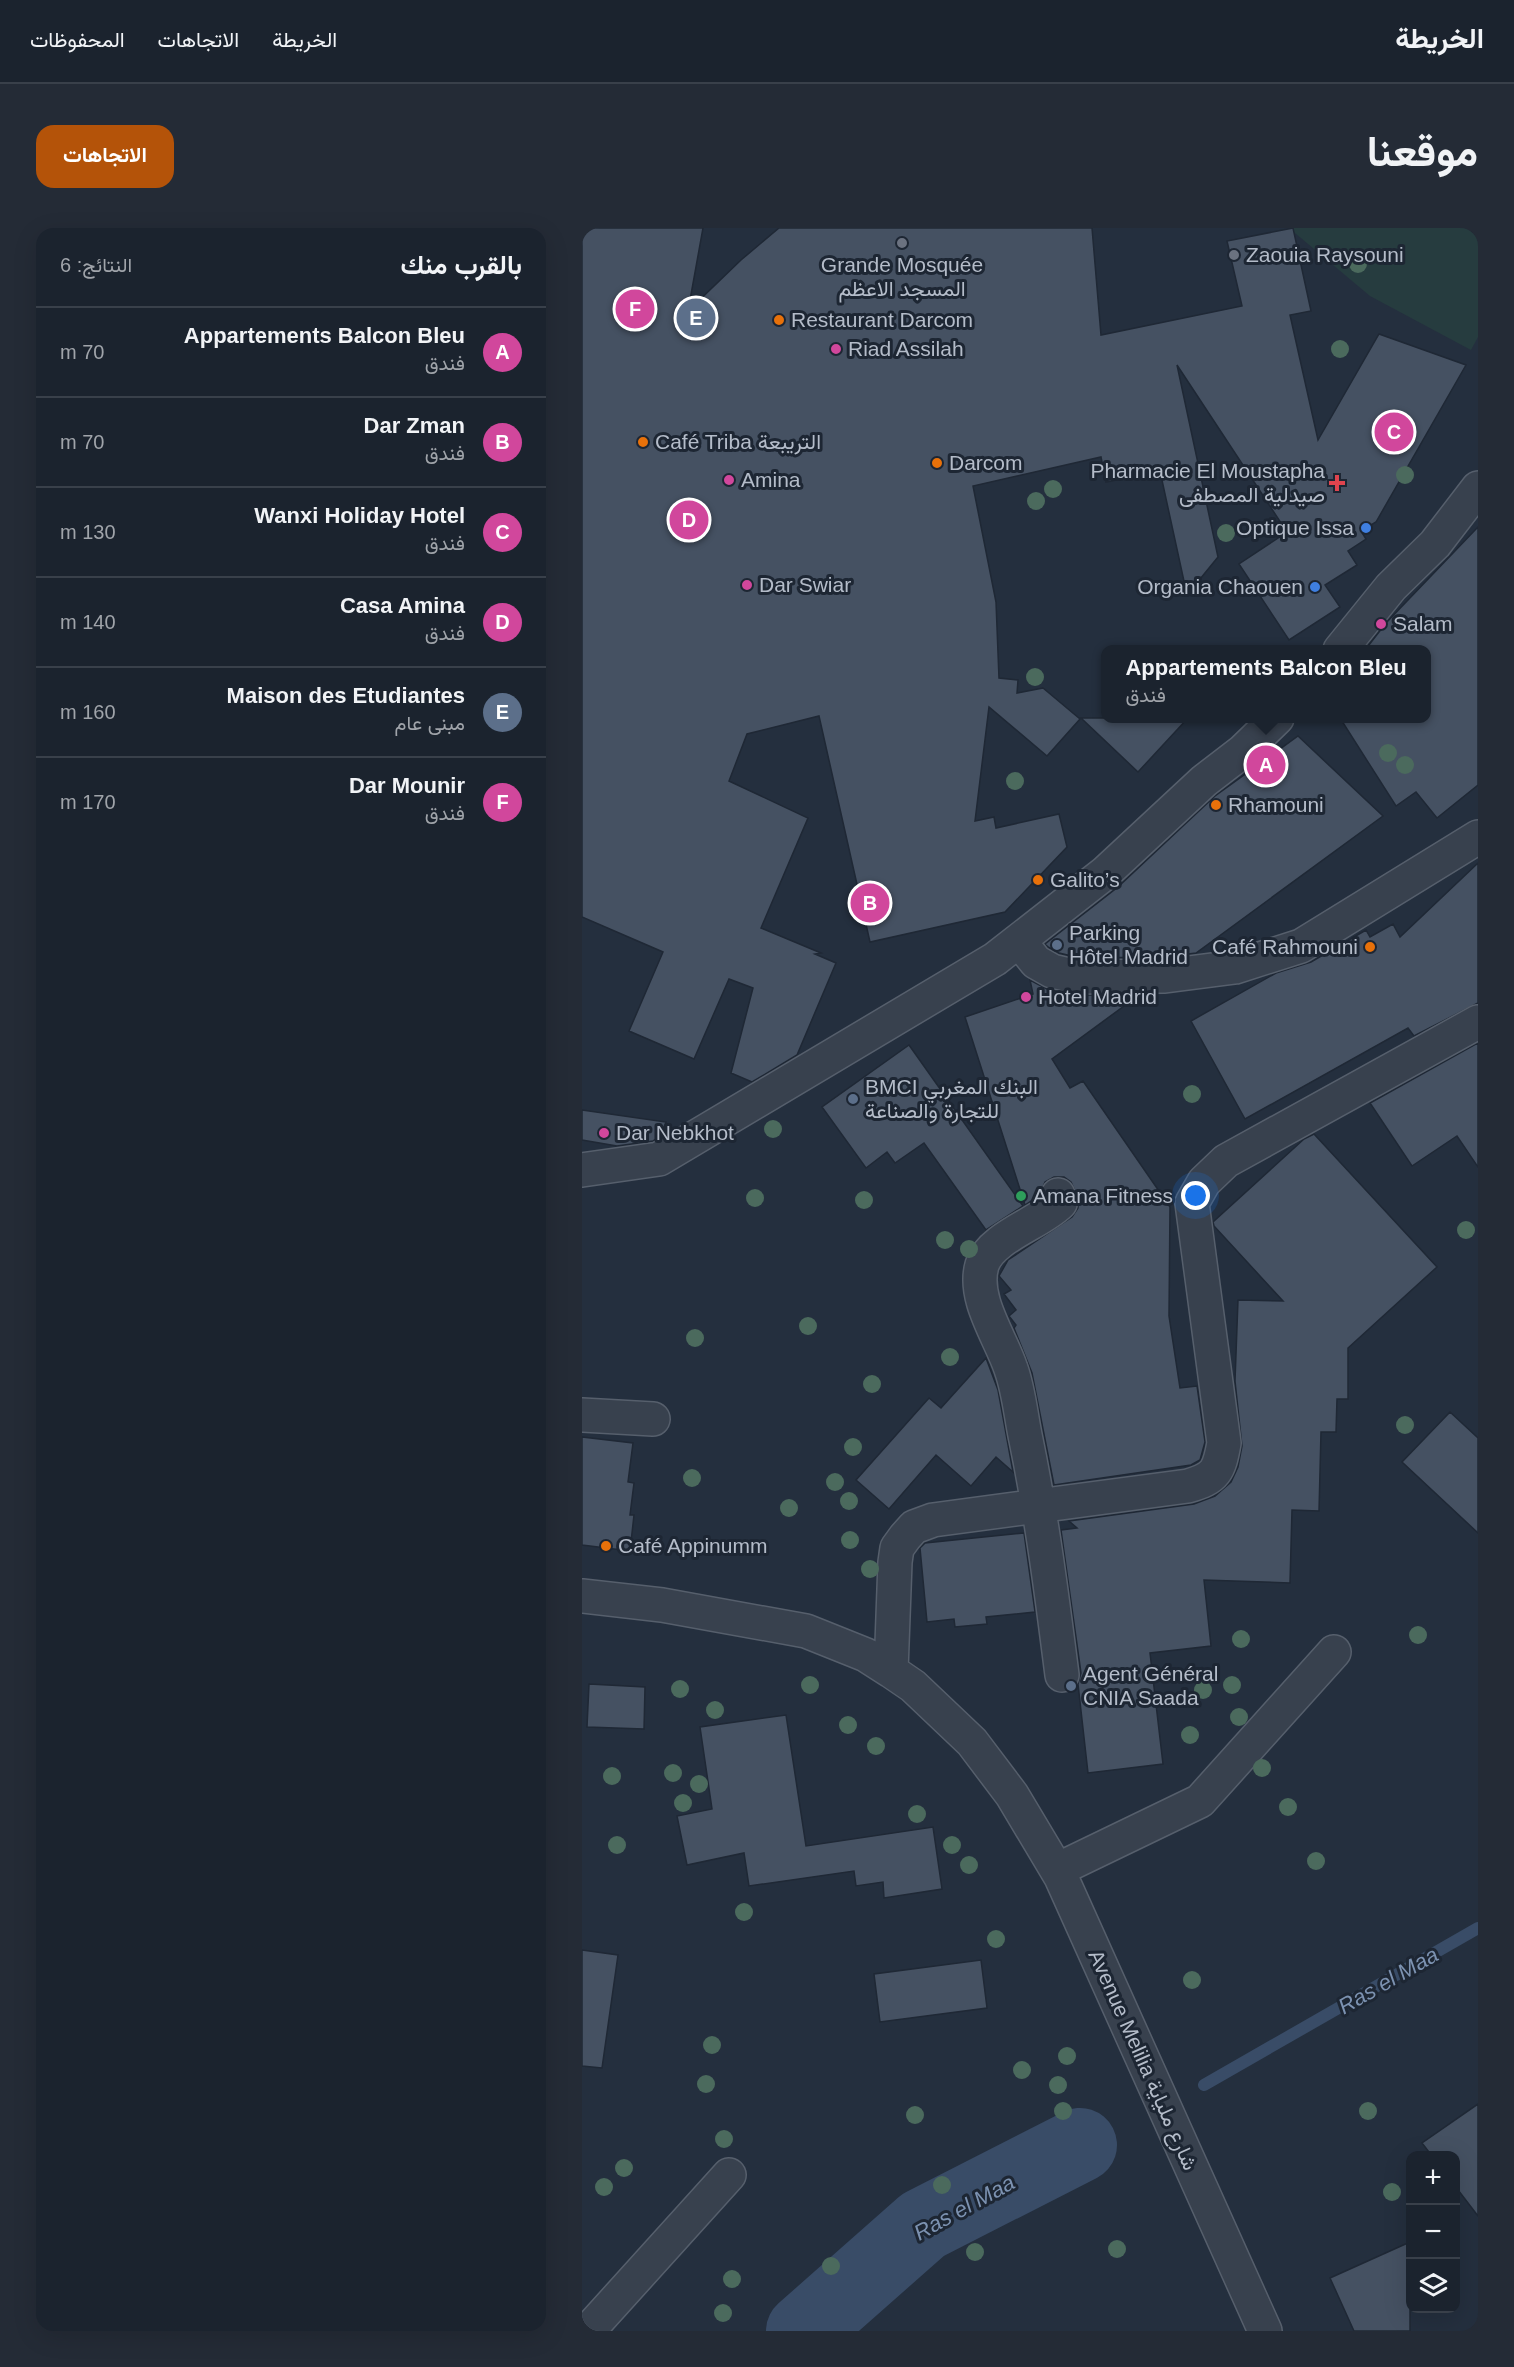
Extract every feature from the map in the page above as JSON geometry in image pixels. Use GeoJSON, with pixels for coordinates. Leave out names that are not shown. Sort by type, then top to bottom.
{"type":"FeatureCollection","features":[{"type":"Feature","properties":{"kind":"street"},"geometry":{"type":"LineString","coordinates":[[1344,645],[1391,587],[1435,544],[1478,489]]}},
{"type":"Feature","properties":{"kind":"street"},"geometry":{"type":"LineString","coordinates":[[582,1170],[659,1159],[995,959],[1020,942],[1105,873],[1204,781],[1243,751],[1272,723]]}},
{"type":"Feature","properties":{"kind":"street"},"geometry":{"type":"LineString","coordinates":[[1020,942],[1036,962],[1052,971],[1078,977],[1165,975],[1235,967],[1301,946],[1478,837]]}},
{"type":"Feature","properties":{"kind":"street"},"geometry":{"type":"LineString","coordinates":[[891,1671],[894,1562],[897,1548],[914,1527],[933,1520],[1188,1486],[1207,1480],[1220,1467],[1224,1443],[1192,1203],[1204,1182],[1226,1161],[1478,1022]]}},
{"type":"Feature","properties":{"kind":"street"},"geometry":{"type":"LineString","coordinates":[[1058,1195],[1060,1203],[1051,1211],[1002,1242],[991,1252],[983,1263],[981,1275],[986,1305],[1012,1370],[1040,1506],[1062,1675]]}},
{"type":"Feature","properties":{"kind":"street"},"geometry":{"type":"LineString","coordinates":[[582,1415],[653,1419]]}},
{"type":"Feature","properties":{"kind":"street","name":"Avenue Melilia شارع ملياية"},"geometry":{"type":"LineString","coordinates":[[582,1596],[662,1605],[806,1631],[866,1654],[913,1686],[972,1742],[1012,1795],[1057,1870],[1265,2331]]}},
{"type":"Feature","properties":{"kind":"street"},"geometry":{"type":"LineString","coordinates":[[1057,1870],[1200,1801],[1334,1652]]}},
{"type":"Feature","properties":{"kind":"street"},"geometry":{"type":"LineString","coordinates":[[588,2331],[729,2175]]}},
{"type":"Feature","properties":{"kind":"green space"},"geometry":{"type":"Polygon","coordinates":[[[1289,228],[1478,228],[1478,337],[1471,350],[1370,296],[1289,228]]]}},
{"type":"Feature","properties":{"kind":"building"},"geometry":{"type":"Polygon","coordinates":[[[582,228],[703,228],[688,311],[741,260],[779,228],[1092,228],[1101,335],[1242,306],[1227,241],[1293,228],[1311,311],[1290,315],[1318,440],[1379,334],[1466,365],[1376,522],[1361,531],[1366,539],[1348,551],[1357,565],[1325,585],[1340,607],[1289,640],[1239,564],[1287,532],[1177,365],[1218,557],[1187,595],[1160,471],[1106,482],[1101,457],[973,486],[996,602],[999,678],[1018,680],[1017,693],[1043,688],[1080,719],[1047,756],[989,707],[975,821],[994,817],[996,828],[1059,814],[1067,847],[1005,912],[870,942],[819,716],[747,734],[729,781],[808,818],[761,928],[821,953],[815,954],[836,963],[797,1055],[752,1082],[731,1073],[753,988],[729,979],[694,1059],[629,1031],[663,952],[582,917],[582,228]]]}},
{"type":"Feature","properties":{"kind":"building"},"geometry":{"type":"Polygon","coordinates":[[[1478,527],[1478,785],[1437,818],[1416,792],[1396,806],[1343,723],[1431,723],[1431,645],[1369,645],[1386,623],[1478,527]]]}},
{"type":"Feature","properties":{"kind":"building"},"geometry":{"type":"Polygon","coordinates":[[[1081,718],[1101,718],[1101,723],[1183,723],[1138,772],[1081,718]]]}},
{"type":"Feature","properties":{"kind":"building"},"geometry":{"type":"Polygon","coordinates":[[[1298,736],[1383,816],[1196,953],[1164,957],[1080,958],[1059,953],[1045,944],[1118,887],[1215,796],[1298,736]]]}},
{"type":"Feature","properties":{"kind":"building"},"geometry":{"type":"Polygon","coordinates":[[[1478,863],[1478,1003],[1414,1036],[1408,1028],[1245,1119],[1191,1021],[1276,973],[1311,962],[1366,930],[1370,937],[1393,924],[1400,937],[1478,863]]]}},
{"type":"Feature","properties":{"kind":"building"},"geometry":{"type":"Polygon","coordinates":[[[1030,980],[1047,989],[1074,995],[1139,995],[1052,1059],[1070,1088],[1083,1081],[1170,1207],[1169,1316],[1180,1388],[1197,1386],[1205,1442],[1200,1460],[1191,1465],[1054,1485],[1032,1373],[1014,1328],[1016,1325],[1009,1316],[1016,1310],[1004,1294],[1011,1290],[999,1276],[1008,1260],[1072,1217],[1078,1208],[1078,1198],[1071,1182],[1064,1177],[1054,1177],[1045,1182],[1040,1195],[1025,1205],[965,1017],[1033,994],[1030,980]]]}},
{"type":"Feature","properties":{"kind":"building"},"geometry":{"type":"Polygon","coordinates":[[[1478,1043],[1478,1167],[1457,1136],[1412,1166],[1370,1103],[1478,1043]]]}},
{"type":"Feature","properties":{"kind":"building"},"geometry":{"type":"Polygon","coordinates":[[[909,1045],[1023,1206],[986,1230],[924,1143],[895,1163],[887,1152],[866,1168],[822,1107],[909,1045]]]}},
{"type":"Feature","properties":{"kind":"building"},"geometry":{"type":"Polygon","coordinates":[[[582,1110],[666,1122],[660,1137],[653,1141],[617,1146],[582,1140],[582,1110]]]}},
{"type":"Feature","properties":{"kind":"building"},"geometry":{"type":"Polygon","coordinates":[[[1314,1134],[1437,1267],[1348,1348],[1348,1399],[1337,1399],[1336,1432],[1321,1432],[1319,1511],[1292,1510],[1290,1583],[1204,1580],[1211,1646],[1150,1653],[1163,1764],[1088,1773],[1078,1684],[1081,1673],[1061,1530],[1077,1528],[1069,1521],[1194,1504],[1215,1496],[1231,1482],[1238,1467],[1242,1446],[1235,1381],[1238,1300],[1283,1301],[1214,1226],[1213,1222],[1304,1139],[1314,1134]]]}},
{"type":"Feature","properties":{"kind":"building"},"geometry":{"type":"Polygon","coordinates":[[[986,1358],[998,1390],[1013,1472],[996,1457],[971,1486],[936,1455],[889,1509],[856,1480],[929,1398],[941,1408],[986,1358]]]}},
{"type":"Feature","properties":{"kind":"building"},"geometry":{"type":"Polygon","coordinates":[[[1450,1412],[1478,1438],[1478,1533],[1402,1462],[1450,1412]]]}},
{"type":"Feature","properties":{"kind":"building"},"geometry":{"type":"Polygon","coordinates":[[[582,1437],[633,1443],[628,1482],[634,1483],[630,1515],[634,1515],[630,1551],[582,1545],[582,1437]]]}},
{"type":"Feature","properties":{"kind":"building"},"geometry":{"type":"Polygon","coordinates":[[[1024,1533],[1035,1612],[986,1617],[987,1624],[955,1627],[954,1619],[927,1622],[920,1548],[925,1543],[1024,1533]]]}},
{"type":"Feature","properties":{"kind":"building"},"geometry":{"type":"Polygon","coordinates":[[[589,1684],[645,1687],[644,1729],[587,1727],[589,1684]]]}},
{"type":"Feature","properties":{"kind":"building"},"geometry":{"type":"Polygon","coordinates":[[[786,1715],[806,1846],[933,1827],[942,1889],[884,1898],[883,1882],[856,1886],[854,1871],[749,1886],[744,1853],[687,1865],[677,1816],[712,1809],[700,1727],[786,1715]]]}},
{"type":"Feature","properties":{"kind":"building"},"geometry":{"type":"Polygon","coordinates":[[[582,1950],[618,1955],[602,2068],[582,2066],[582,1950]]]}},
{"type":"Feature","properties":{"kind":"building"},"geometry":{"type":"Polygon","coordinates":[[[981,1960],[987,2008],[880,2022],[874,1974],[981,1960]]]}},
{"type":"Feature","properties":{"kind":"building"},"geometry":{"type":"Polygon","coordinates":[[[1478,2104],[1478,2216],[1460,2193],[1460,2151],[1428,2151],[1422,2143],[1478,2104]]]}},
{"type":"Feature","properties":{"kind":"building"},"geometry":{"type":"Polygon","coordinates":[[[1406,2244],[1406,2313],[1410,2313],[1410,2331],[1354,2331],[1330,2278],[1406,2244]]]}},
{"type":"Feature","properties":{"kind":"waterway","name":"Ras el Maa"},"geometry":{"type":"LineString","coordinates":[[1204,2085],[1478,1928]]}},
{"type":"Feature","properties":{"kind":"waterway","name":"Ras el Maa"},"geometry":{"type":"LineString","coordinates":[[803,2331],[923,2225],[1080,2145]]}},
{"type":"Feature","properties":{"kind":"place","name":"Grande Mosquée المسجد الاعظم"},"geometry":{"type":"Point","coordinates":[902,243]}},
{"type":"Feature","properties":{"kind":"place","name":"Zaouia Raysouni"},"geometry":{"type":"Point","coordinates":[1234,255]}},
{"type":"Feature","properties":{"kind":"place","name":"Dar Mounir"},"geometry":{"type":"Point","coordinates":[635,309]}},
{"type":"Feature","properties":{"kind":"place","name":"Maison des Etudiantes"},"geometry":{"type":"Point","coordinates":[696,318]}},
{"type":"Feature","properties":{"kind":"place","name":"Restaurant Darcom"},"geometry":{"type":"Point","coordinates":[779,320]}},
{"type":"Feature","properties":{"kind":"place","name":"Riad Assilah"},"geometry":{"type":"Point","coordinates":[836,349]}},
{"type":"Feature","properties":{"kind":"place","name":"Wanxi Holiday Hotel"},"geometry":{"type":"Point","coordinates":[1394,432]}},
{"type":"Feature","properties":{"kind":"place","name":"Café Triba التريبعة"},"geometry":{"type":"Point","coordinates":[643,442]}},
{"type":"Feature","properties":{"kind":"place","name":"Darcom"},"geometry":{"type":"Point","coordinates":[937,463]}},
{"type":"Feature","properties":{"kind":"place","name":"Amina"},"geometry":{"type":"Point","coordinates":[729,480]}},
{"type":"Feature","properties":{"kind":"place","name":"Pharmacie El Moustapha صيدلية المصطفى"},"geometry":{"type":"Point","coordinates":[1337,483]}},
{"type":"Feature","properties":{"kind":"place","name":"Casa Amina"},"geometry":{"type":"Point","coordinates":[689,520]}},
{"type":"Feature","properties":{"kind":"place","name":"Optique Issa"},"geometry":{"type":"Point","coordinates":[1366,528]}},
{"type":"Feature","properties":{"kind":"place","name":"Dar Swiar"},"geometry":{"type":"Point","coordinates":[747,585]}},
{"type":"Feature","properties":{"kind":"place","name":"Organia Chaouen"},"geometry":{"type":"Point","coordinates":[1315,587]}},
{"type":"Feature","properties":{"kind":"place","name":"Salam"},"geometry":{"type":"Point","coordinates":[1381,624]}},
{"type":"Feature","properties":{"kind":"place","name":"Appartements Balcon Bleu"},"geometry":{"type":"Point","coordinates":[1266,765]}},
{"type":"Feature","properties":{"kind":"place","name":"Rhamouni"},"geometry":{"type":"Point","coordinates":[1216,805]}},
{"type":"Feature","properties":{"kind":"place","name":"Galito’s"},"geometry":{"type":"Point","coordinates":[1038,880]}},
{"type":"Feature","properties":{"kind":"place","name":"Dar Zman"},"geometry":{"type":"Point","coordinates":[870,903]}},
{"type":"Feature","properties":{"kind":"place","name":"Parking Hôtel Madrid"},"geometry":{"type":"Point","coordinates":[1057,945]}},
{"type":"Feature","properties":{"kind":"place","name":"Café Rahmouni"},"geometry":{"type":"Point","coordinates":[1370,947]}},
{"type":"Feature","properties":{"kind":"place","name":"Hotel Madrid"},"geometry":{"type":"Point","coordinates":[1026,997]}},
{"type":"Feature","properties":{"kind":"place","name":"BMCI البنك المغربي للتجارة والصناعة"},"geometry":{"type":"Point","coordinates":[853,1099]}},
{"type":"Feature","properties":{"kind":"place","name":"Dar Nebkhot"},"geometry":{"type":"Point","coordinates":[604,1133]}},
{"type":"Feature","properties":{"kind":"place","name":"Amana Fitness"},"geometry":{"type":"Point","coordinates":[1021,1196]}},
{"type":"Feature","properties":{"kind":"place","name":"Café Appinumm"},"geometry":{"type":"Point","coordinates":[606,1546]}},
{"type":"Feature","properties":{"kind":"place","name":"Agent Général CNIA Saada"},"geometry":{"type":"Point","coordinates":[1071,1686]}}]}
